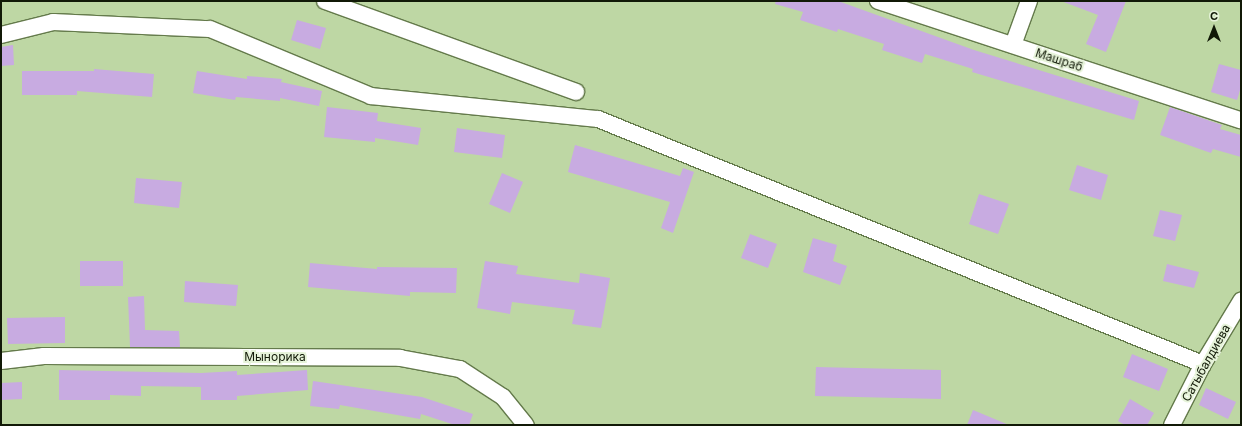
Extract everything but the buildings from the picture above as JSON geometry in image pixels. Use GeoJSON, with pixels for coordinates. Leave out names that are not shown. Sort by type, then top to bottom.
{"type":"FeatureCollection","features":[{"type":"Feature","properties":{"kind":"street"},"geometry":{"type":"LineString","coordinates":[[325,1],[576,92]]}},
{"type":"Feature","properties":{"kind":"street","name":"Машраб"},"geometry":{"type":"LineString","coordinates":[[878,1],[1241,120]]}},
{"type":"Feature","properties":{"kind":"street"},"geometry":{"type":"LineString","coordinates":[[1013,45],[1029,1]]}},
{"type":"Feature","properties":{"kind":"street"},"geometry":{"type":"LineString","coordinates":[[1,35],[53,22],[210,29],[371,96],[598,119],[1203,364]]}},
{"type":"Feature","properties":{"kind":"street","name":"Сатыбалдиева"},"geometry":{"type":"LineString","coordinates":[[1172,425],[1203,364],[1241,301]]}},
{"type":"Feature","properties":{"kind":"street","name":"Мынорика"},"geometry":{"type":"LineString","coordinates":[[1,361],[44,356],[400,358],[460,369],[503,397],[526,425]]}}]}
